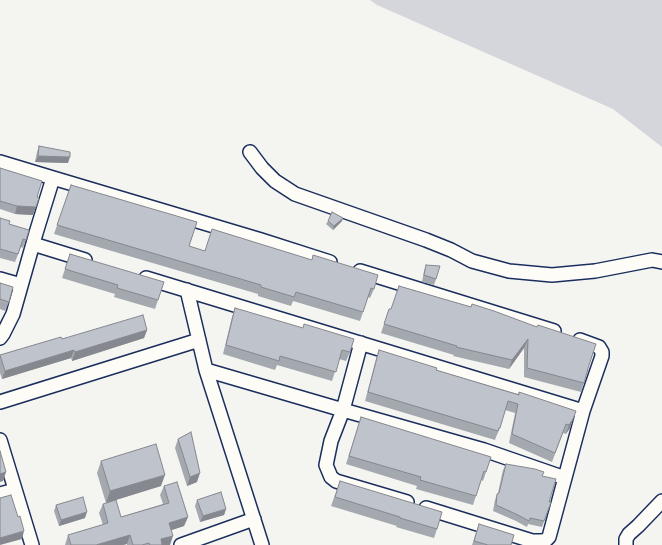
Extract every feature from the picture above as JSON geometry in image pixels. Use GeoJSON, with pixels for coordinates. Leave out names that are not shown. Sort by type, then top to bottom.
{"type":"FeatureCollection","features":[{"type":"Feature","properties":{"kind":"street"},"geometry":{"type":"LineString","coordinates":[[250,152],[262,168],[275,181],[295,194],[426,240],[451,250],[472,261],[494,267],[509,271],[552,276],[595,271],[652,260],[662,262]]}},
{"type":"Feature","properties":{"kind":"street"},"geometry":{"type":"LineString","coordinates":[[0,162],[261,240],[516,319],[599,347],[602,352],[602,356],[582,412],[549,537],[546,540],[532,541],[362,487],[336,481],[329,473],[326,465],[331,441],[343,410],[361,343]]}},
{"type":"Feature","properties":{"kind":"street"},"geometry":{"type":"LineString","coordinates":[[0,338],[13,314],[32,244],[53,178]]}},
{"type":"Feature","properties":{"kind":"street"},"geometry":{"type":"LineString","coordinates":[[32,244],[98,264]]}},
{"type":"Feature","properties":{"kind":"street"},"geometry":{"type":"LineString","coordinates":[[134,274],[582,412]]}},
{"type":"Feature","properties":{"kind":"street"},"geometry":{"type":"LineString","coordinates":[[0,279],[20,285]]}},
{"type":"Feature","properties":{"kind":"street"},"geometry":{"type":"LineString","coordinates":[[187,290],[206,370],[262,545]]}},
{"type":"Feature","properties":{"kind":"street"},"geometry":{"type":"LineString","coordinates":[[0,402],[199,340]]}},
{"type":"Feature","properties":{"kind":"street"},"geometry":{"type":"LineString","coordinates":[[206,370],[484,450],[565,478]]}},
{"type":"Feature","properties":{"kind":"street"},"geometry":{"type":"LineString","coordinates":[[0,440],[32,545]]}},
{"type":"Feature","properties":{"kind":"street"},"geometry":{"type":"LineString","coordinates":[[0,494],[15,490]]}},
{"type":"Feature","properties":{"kind":"street"},"geometry":{"type":"LineString","coordinates":[[626,545],[626,539],[629,534],[662,501]]}},
{"type":"Feature","properties":{"kind":"street"},"geometry":{"type":"LineString","coordinates":[[181,545],[254,519]]}},
{"type":"Feature","properties":{"kind":"shaded area"},"geometry":{"type":"Polygon","coordinates":[[[370,0],[662,0],[662,147],[613,109],[377,5],[370,0]]]}},
{"type":"Feature","properties":{"kind":"building"},"geometry":{"type":"Polygon","coordinates":[[[39,146],[70,152],[70,157],[38,156],[39,146]]]}},
{"type":"Feature","properties":{"kind":"building"},"geometry":{"type":"Polygon","coordinates":[[[0,168],[42,181],[37,197],[39,198],[36,207],[17,206],[0,201],[0,168]]]}},
{"type":"Feature","properties":{"kind":"building"},"geometry":{"type":"Polygon","coordinates":[[[71,185],[197,222],[189,246],[205,251],[212,229],[312,260],[313,255],[378,275],[374,289],[371,288],[363,312],[296,292],[294,297],[261,287],[261,285],[57,225],[71,185]]]}},
{"type":"Feature","properties":{"kind":"building"},"geometry":{"type":"Polygon","coordinates":[[[332,212],[343,218],[334,226],[328,221],[332,212]]]}},
{"type":"Feature","properties":{"kind":"building"},"geometry":{"type":"Polygon","coordinates":[[[0,218],[10,221],[9,224],[29,230],[26,240],[23,239],[18,254],[0,249],[0,218]]]}},
{"type":"Feature","properties":{"kind":"building"},"geometry":{"type":"Polygon","coordinates":[[[70,254],[164,282],[158,300],[117,288],[118,285],[65,269],[70,254]]]}},
{"type":"Feature","properties":{"kind":"building"},"geometry":{"type":"Polygon","coordinates":[[[426,265],[440,266],[436,279],[424,275],[426,265]]]}},
{"type":"Feature","properties":{"kind":"building"},"geometry":{"type":"Polygon","coordinates":[[[0,283],[13,287],[9,302],[0,299],[0,283]]]}},
{"type":"Feature","properties":{"kind":"building"},"geometry":{"type":"Polygon","coordinates":[[[399,286],[471,307],[472,304],[537,327],[538,325],[596,344],[584,383],[527,368],[528,339],[512,360],[456,347],[457,346],[384,324],[399,286]]]}},
{"type":"Feature","properties":{"kind":"building"},"geometry":{"type":"Polygon","coordinates":[[[235,308],[303,328],[304,324],[354,339],[350,352],[342,350],[336,372],[280,356],[279,361],[226,345],[235,308]]]}},
{"type":"Feature","properties":{"kind":"building"},"geometry":{"type":"Polygon","coordinates":[[[143,315],[147,330],[5,371],[0,355],[61,337],[62,339],[143,315]]]}},
{"type":"Feature","properties":{"kind":"building"},"geometry":{"type":"Polygon","coordinates":[[[379,350],[437,368],[436,370],[519,395],[519,392],[576,411],[569,425],[566,424],[555,453],[512,434],[518,404],[508,401],[498,431],[368,392],[379,350]]]}},
{"type":"Feature","properties":{"kind":"building"},"geometry":{"type":"Polygon","coordinates":[[[361,417],[491,457],[486,472],[484,471],[476,496],[420,480],[421,477],[349,456],[361,417]]]}},
{"type":"Feature","properties":{"kind":"building"},"geometry":{"type":"Polygon","coordinates":[[[191,432],[200,473],[190,477],[178,439],[191,432]]]}},
{"type":"Feature","properties":{"kind":"building"},"geometry":{"type":"Polygon","coordinates":[[[156,444],[165,475],[110,491],[101,461],[156,444]]]}},
{"type":"Feature","properties":{"kind":"building"},"geometry":{"type":"Polygon","coordinates":[[[0,451],[6,472],[0,474],[0,451]]]}},
{"type":"Feature","properties":{"kind":"building"},"geometry":{"type":"Polygon","coordinates":[[[506,464],[535,469],[544,472],[542,476],[556,479],[549,502],[551,502],[544,521],[530,518],[529,521],[496,505],[497,494],[499,493],[506,464]]]}},
{"type":"Feature","properties":{"kind":"building"},"geometry":{"type":"Polygon","coordinates":[[[340,481],[442,512],[437,529],[335,497],[340,481]]]}},
{"type":"Feature","properties":{"kind":"building"},"geometry":{"type":"Polygon","coordinates":[[[177,482],[188,517],[169,523],[173,536],[161,539],[162,545],[150,545],[149,543],[133,545],[130,535],[96,545],[71,545],[68,535],[108,523],[103,504],[116,500],[121,517],[169,503],[164,486],[177,482]]]}},
{"type":"Feature","properties":{"kind":"building"},"geometry":{"type":"Polygon","coordinates":[[[221,492],[226,509],[203,516],[197,500],[221,492]]]}},
{"type":"Feature","properties":{"kind":"building"},"geometry":{"type":"Polygon","coordinates":[[[11,495],[18,517],[20,516],[24,531],[0,538],[0,498],[11,495]]]}},
{"type":"Feature","properties":{"kind":"building"},"geometry":{"type":"Polygon","coordinates":[[[83,497],[87,512],[61,520],[56,505],[83,497]]]}},
{"type":"Feature","properties":{"kind":"building"},"geometry":{"type":"Polygon","coordinates":[[[479,524],[514,535],[511,545],[488,545],[474,541],[479,524]]]}}]}
